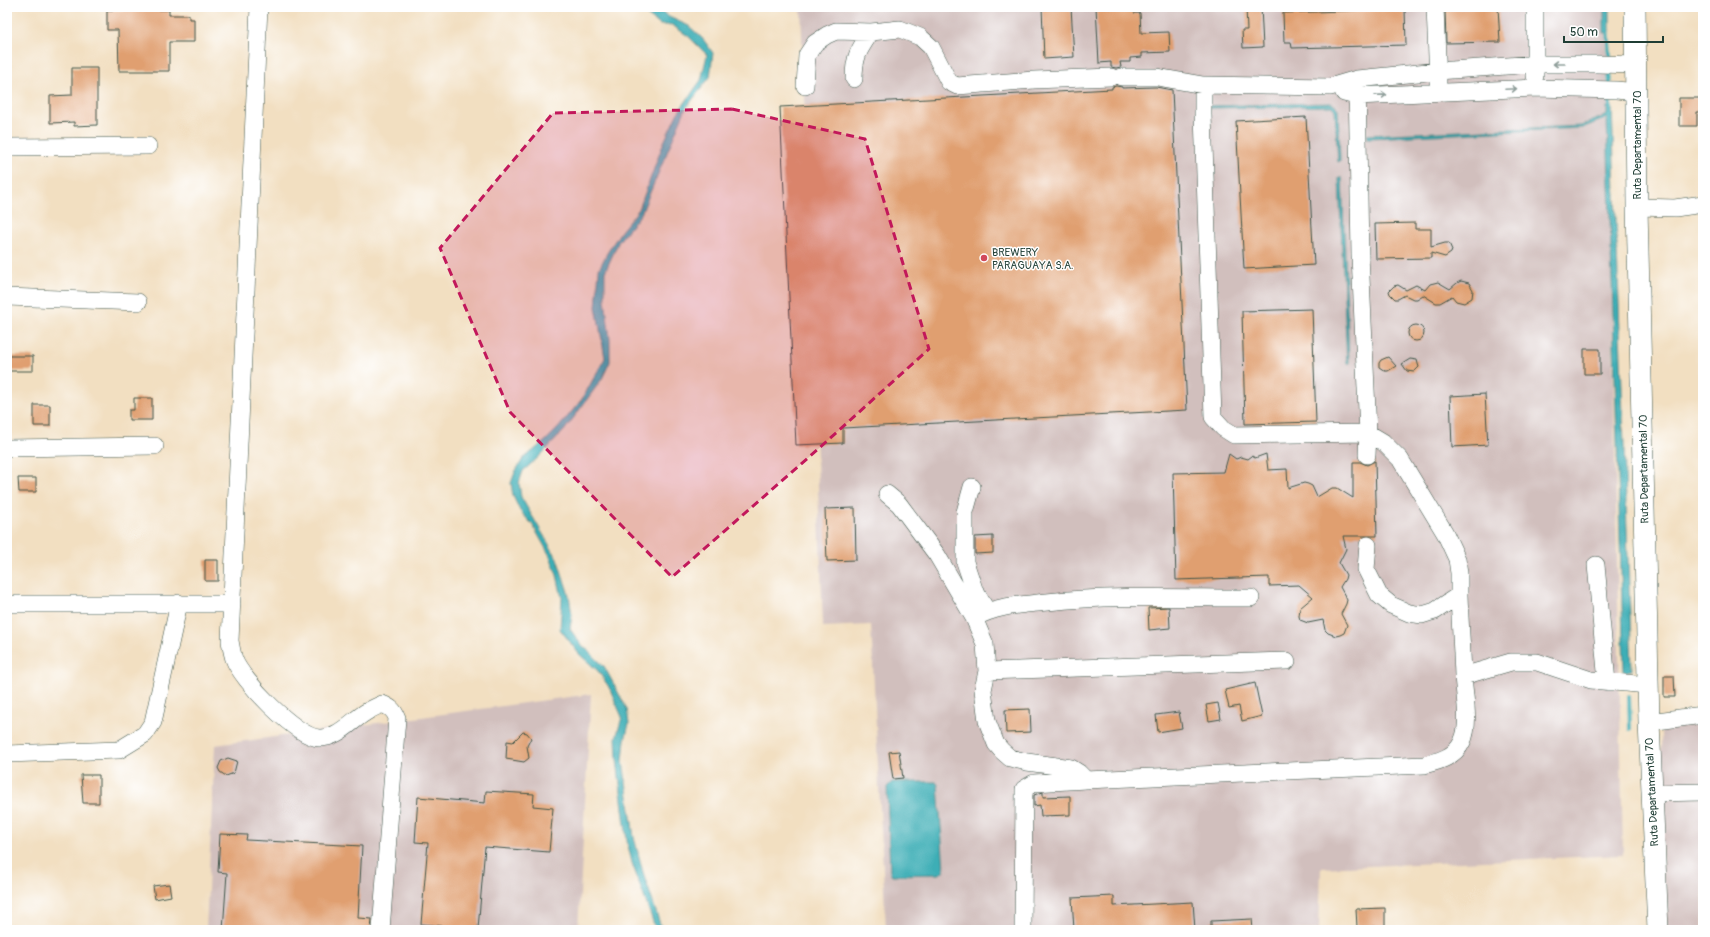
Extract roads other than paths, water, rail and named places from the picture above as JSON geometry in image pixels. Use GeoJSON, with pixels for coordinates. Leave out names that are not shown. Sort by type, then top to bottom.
{"type":"FeatureCollection","features":[{"type":"Feature","properties":{"kind":"main road","name":"Ruta Departamental 70"},"geometry":{"type":"LineString","coordinates":[[1635,7],[1648,685],[1658,930]]}},
{"type":"Feature","properties":{"kind":"street"},"geometry":{"type":"LineString","coordinates":[[259,7],[230,641],[234,659],[240,671],[270,706],[294,727],[309,736],[319,738],[329,736],[338,732],[369,710],[382,704],[389,706],[394,711],[397,718],[381,930]]}},
{"type":"Feature","properties":{"kind":"street"},"geometry":{"type":"LineString","coordinates":[[1435,7],[1439,92]]}},
{"type":"Feature","properties":{"kind":"street"},"geometry":{"type":"LineString","coordinates":[[1535,7],[1535,88]]}},
{"type":"Feature","properties":{"kind":"street"},"geometry":{"type":"LineString","coordinates":[[805,86],[807,55],[815,43],[826,35],[836,31],[872,32],[900,29],[920,37],[931,47],[949,82],[957,86],[1034,80],[1157,77],[1203,85],[1330,87],[1343,93],[1356,87],[1438,71],[1535,64],[1598,64],[1637,66]]}},
{"type":"Feature","properties":{"kind":"street"},"geometry":{"type":"LineString","coordinates":[[854,79],[854,65],[858,52],[872,32]]}},
{"type":"Feature","properties":{"kind":"street"},"geometry":{"type":"LineString","coordinates":[[1023,930],[1024,789],[1034,783],[1424,765],[1443,760],[1454,752],[1462,743],[1466,732],[1459,595],[1460,573],[1457,559],[1445,533],[1400,459],[1383,442],[1368,433],[1234,435],[1223,428],[1213,417],[1203,85]]}},
{"type":"Feature","properties":{"kind":"street"},"geometry":{"type":"LineString","coordinates":[[1356,87],[1439,92],[1535,88],[1637,92]]}},
{"type":"Feature","properties":{"kind":"street"},"geometry":{"type":"LineString","coordinates":[[1356,87],[1360,247],[1368,433],[1367,455]]}},
{"type":"Feature","properties":{"kind":"street"},"geometry":{"type":"LineString","coordinates":[[7,146],[148,146]]}},
{"type":"Feature","properties":{"kind":"street"},"geometry":{"type":"LineString","coordinates":[[1638,207],[1675,208],[1703,204]]}},
{"type":"Feature","properties":{"kind":"street"},"geometry":{"type":"LineString","coordinates":[[7,296],[138,302]]}},
{"type":"Feature","properties":{"kind":"street"},"geometry":{"type":"LineString","coordinates":[[7,448],[155,446]]}},
{"type":"Feature","properties":{"kind":"street"},"geometry":{"type":"LineString","coordinates":[[972,487],[965,512],[965,562],[981,615],[987,671],[983,690],[988,721],[996,744],[1010,758],[1071,768],[1079,772],[1086,780]]}},
{"type":"Feature","properties":{"kind":"street"},"geometry":{"type":"LineString","coordinates":[[887,494],[899,504],[981,615]]}},
{"type":"Feature","properties":{"kind":"street"},"geometry":{"type":"LineString","coordinates":[[1368,545],[1366,569],[1379,595],[1391,604],[1409,613],[1422,614],[1435,611],[1459,595]]}},
{"type":"Feature","properties":{"kind":"street"},"geometry":{"type":"LineString","coordinates":[[1596,565],[1607,682]]}},
{"type":"Feature","properties":{"kind":"street"},"geometry":{"type":"LineString","coordinates":[[981,615],[1003,606],[1084,598],[1251,598]]}},
{"type":"Feature","properties":{"kind":"street"},"geometry":{"type":"LineString","coordinates":[[7,754],[119,750],[145,734],[153,722],[179,603]]}},
{"type":"Feature","properties":{"kind":"street"},"geometry":{"type":"LineString","coordinates":[[7,604],[232,604]]}},
{"type":"Feature","properties":{"kind":"street"},"geometry":{"type":"LineString","coordinates":[[987,671],[1287,661]]}},
{"type":"Feature","properties":{"kind":"street"},"geometry":{"type":"LineString","coordinates":[[1463,676],[1511,662],[1537,662],[1591,680],[1648,685]]}},
{"type":"Feature","properties":{"kind":"street"},"geometry":{"type":"LineString","coordinates":[[1649,722],[1703,715]]}},
{"type":"Feature","properties":{"kind":"street"},"geometry":{"type":"LineString","coordinates":[[1652,793],[1703,792]]}},
{"type":"Feature","properties":{"kind":"water"},"geometry":{"type":"Polygon","coordinates":[[[644,7],[656,7],[669,17],[689,26],[703,39],[713,53],[710,77],[686,108],[641,214],[619,241],[605,272],[605,299],[610,339],[610,362],[602,379],[564,431],[523,471],[519,483],[521,497],[557,558],[569,595],[572,615],[570,629],[580,643],[604,666],[627,709],[629,724],[625,740],[623,761],[634,837],[643,872],[662,930],[656,930],[632,863],[627,841],[617,760],[616,738],[622,717],[609,687],[598,671],[579,654],[560,629],[562,598],[557,575],[550,556],[532,524],[520,511],[513,496],[511,483],[515,472],[523,459],[544,442],[559,427],[582,399],[605,358],[596,307],[599,269],[621,231],[639,209],[663,144],[677,114],[701,80],[707,55],[688,36],[672,25],[660,25],[644,13],[644,7]]]}},
{"type":"Feature","properties":{"kind":"water"},"geometry":{"type":"Polygon","coordinates":[[[1604,7],[1610,7],[1610,32],[1604,33],[1604,7]]]}},
{"type":"Feature","properties":{"kind":"water"},"geometry":{"type":"Polygon","coordinates":[[[1331,103],[1336,106],[1338,110],[1340,161],[1338,162],[1335,110],[1332,106],[1207,108],[1207,106],[1331,103]]]}},
{"type":"Feature","properties":{"kind":"water"},"geometry":{"type":"Polygon","coordinates":[[[1612,106],[1632,670],[1624,672],[1607,118],[1582,128],[1368,138],[1367,135],[1581,126],[1607,115],[1607,107],[1612,106]]]}},
{"type":"Feature","properties":{"kind":"water"},"geometry":{"type":"Polygon","coordinates":[[[1339,178],[1342,178],[1349,364],[1347,364],[1339,178]]]}},
{"type":"Feature","properties":{"kind":"water"},"geometry":{"type":"Polygon","coordinates":[[[892,782],[936,782],[938,785],[944,870],[940,874],[892,875],[890,872],[887,787],[892,782]]]}},
{"type":"Feature","properties":{"kind":"waterway"},"geometry":{"type":"LineString","coordinates":[[1608,27],[1610,57]]}},
{"type":"Feature","properties":{"kind":"waterway"},"geometry":{"type":"LineString","coordinates":[[1609,70],[1610,85]]}},
{"type":"Feature","properties":{"kind":"waterway"},"geometry":{"type":"LineString","coordinates":[[1610,95],[1610,112]]}},
{"type":"Feature","properties":{"kind":"waterway"},"geometry":{"type":"LineString","coordinates":[[1629,696],[1630,729]]}},
{"type":"Feature","properties":{"kind":"place","name":"BREWERY PARAGUAYA S.A."},"geometry":{"type":"Point","coordinates":[984,258]}}]}
